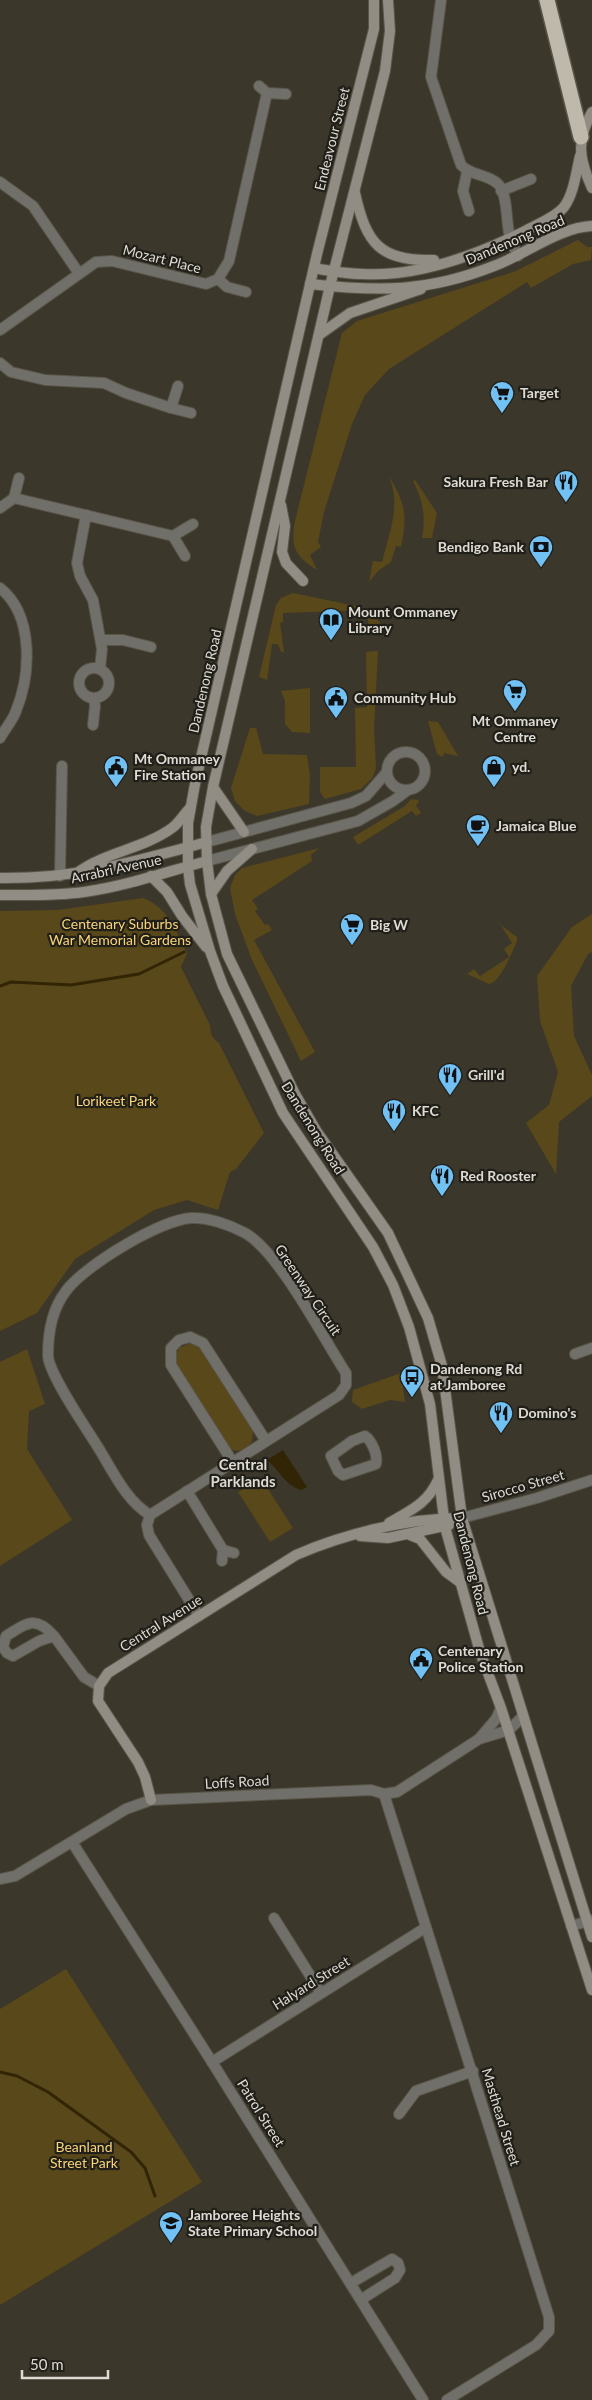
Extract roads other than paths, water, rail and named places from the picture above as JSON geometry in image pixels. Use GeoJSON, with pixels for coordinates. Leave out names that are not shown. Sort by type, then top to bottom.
{"type":"FeatureCollection","features":[{"type":"Feature","properties":{"kind":"highway"},"geometry":{"type":"LineString","coordinates":[[547,0],[581,137]]}},
{"type":"Feature","properties":{"kind":"main road","name":"Endeavour Street"},"geometry":{"type":"LineString","coordinates":[[310,284],[374,29],[374,0]]}},
{"type":"Feature","properties":{"kind":"main road"},"geometry":{"type":"LineString","coordinates":[[335,269],[385,71],[390,31],[388,0]]}},
{"type":"Feature","properties":{"kind":"main road"},"geometry":{"type":"LineString","coordinates":[[592,112],[581,137],[580,156],[592,188]]}},
{"type":"Feature","properties":{"kind":"main road","name":"Dandenong Road"},"geometry":{"type":"LineString","coordinates":[[314,268],[335,269],[364,274],[386,274],[458,258],[510,238],[562,209],[570,196],[580,156]]}},
{"type":"Feature","properties":{"kind":"main road"},"geometry":{"type":"LineString","coordinates":[[354,190],[366,231],[379,247],[404,259],[458,258]]}},
{"type":"Feature","properties":{"kind":"main road","name":"Dandenong Road"},"geometry":{"type":"LineString","coordinates":[[592,226],[570,230],[518,256],[464,276],[429,286],[369,290],[310,284],[190,807],[186,848],[190,884],[210,951],[223,986],[283,1113],[368,1239],[393,1285],[415,1345],[430,1404],[444,1522],[480,1652],[502,1708],[592,1990]]}},
{"type":"Feature","properties":{"kind":"main road","name":"Dandenong Road"},"geometry":{"type":"LineString","coordinates":[[335,269],[213,786],[206,827],[210,894],[227,954],[295,1094],[317,1132],[388,1233],[428,1318],[442,1366],[462,1518],[522,1717],[590,1921],[592,1937]]}},
{"type":"Feature","properties":{"kind":"main road"},"geometry":{"type":"LineString","coordinates":[[319,335],[350,313],[403,297],[429,286]]}},
{"type":"Feature","properties":{"kind":"main road"},"geometry":{"type":"LineString","coordinates":[[280,502],[285,526],[282,552],[286,563],[303,581]]}},
{"type":"Feature","properties":{"kind":"main road"},"geometry":{"type":"LineString","coordinates":[[213,786],[244,832]]}},
{"type":"Feature","properties":{"kind":"main road"},"geometry":{"type":"LineString","coordinates":[[74,875],[92,862],[142,844],[173,828],[190,807]]}},
{"type":"Feature","properties":{"kind":"main road","name":"Arrabri Avenue"},"geometry":{"type":"LineString","coordinates":[[0,878],[39,878],[74,875],[112,868],[207,842]]}},
{"type":"Feature","properties":{"kind":"main road"},"geometry":{"type":"LineString","coordinates":[[210,894],[227,871],[252,849]]}},
{"type":"Feature","properties":{"kind":"main road","name":"Arrabri Avenue"},"geometry":{"type":"LineString","coordinates":[[0,895],[56,895],[82,892],[207,861]]}},
{"type":"Feature","properties":{"kind":"main road"},"geometry":{"type":"LineString","coordinates":[[151,876],[167,892],[182,916],[210,951]]}},
{"type":"Feature","properties":{"kind":"main road","name":"Central Avenue"},"geometry":{"type":"LineString","coordinates":[[99,1686],[108,1673],[296,1555],[319,1545],[357,1536],[384,1526],[424,1502],[432,1495],[438,1480]]}},
{"type":"Feature","properties":{"kind":"main road","name":"Central Avenue"},"geometry":{"type":"LineString","coordinates":[[357,1536],[388,1538],[409,1535],[444,1522],[462,1518]]}},
{"type":"Feature","properties":{"kind":"main road","name":"Central Avenue"},"geometry":{"type":"LineString","coordinates":[[384,1526],[444,1522]]}},
{"type":"Feature","properties":{"kind":"main road"},"geometry":{"type":"LineString","coordinates":[[409,1535],[420,1539],[446,1572],[461,1583]]}},
{"type":"Feature","properties":{"kind":"main road"},"geometry":{"type":"LineString","coordinates":[[99,1686],[98,1701],[138,1762],[151,1800]]}},
{"type":"Feature","properties":{"kind":"street"},"geometry":{"type":"LineString","coordinates":[[441,0],[431,76],[461,166],[468,172],[489,178],[499,185],[510,238],[518,256]]}},
{"type":"Feature","properties":{"kind":"street","name":"Mozart Place"},"geometry":{"type":"LineString","coordinates":[[0,330],[78,272],[96,262],[112,261],[206,284],[218,279],[229,261],[265,110],[263,89],[286,94]]}},
{"type":"Feature","properties":{"kind":"street"},"geometry":{"type":"LineString","coordinates":[[468,172],[463,190],[469,212]]}},
{"type":"Feature","properties":{"kind":"street"},"geometry":{"type":"LineString","coordinates":[[501,190],[530,179]]}},
{"type":"Feature","properties":{"kind":"street"},"geometry":{"type":"LineString","coordinates":[[0,182],[33,206],[78,272]]}},
{"type":"Feature","properties":{"kind":"street","name":"Mozart Place"},"geometry":{"type":"LineString","coordinates":[[218,279],[227,286],[246,292]]}},
{"type":"Feature","properties":{"kind":"street"},"geometry":{"type":"LineString","coordinates":[[0,363],[10,372],[45,380],[104,383],[126,393],[191,413]]}},
{"type":"Feature","properties":{"kind":"street"},"geometry":{"type":"LineString","coordinates":[[171,408],[178,386]]}},
{"type":"Feature","properties":{"kind":"street"},"geometry":{"type":"LineString","coordinates":[[0,508],[14,498],[18,478]]}},
{"type":"Feature","properties":{"kind":"street"},"geometry":{"type":"LineString","coordinates":[[14,498],[173,536],[193,524]]}},
{"type":"Feature","properties":{"kind":"street"},"geometry":{"type":"LineString","coordinates":[[86,515],[77,564],[80,576],[93,600],[102,649],[100,669]]}},
{"type":"Feature","properties":{"kind":"street"},"geometry":{"type":"LineString","coordinates":[[173,536],[185,556]]}},
{"type":"Feature","properties":{"kind":"street"},"geometry":{"type":"LineString","coordinates":[[0,588],[7,594],[21,618],[27,668],[16,712],[0,738]]}},
{"type":"Feature","properties":{"kind":"street"},"geometry":{"type":"LineString","coordinates":[[101,640],[123,640],[151,647]]}},
{"type":"Feature","properties":{"kind":"street"},"geometry":{"type":"LineString","coordinates":[[100,669],[108,677],[109,687],[103,695],[94,698],[84,694],[79,682],[87,670],[100,669]]}},
{"type":"Feature","properties":{"kind":"street"},"geometry":{"type":"LineString","coordinates":[[93,725],[94,698]]}},
{"type":"Feature","properties":{"kind":"street"},"geometry":{"type":"LineString","coordinates":[[207,861],[358,821],[418,785],[425,769],[421,759],[411,752],[399,753],[390,760],[388,772],[388,777],[395,785],[408,790]]}},
{"type":"Feature","properties":{"kind":"street"},"geometry":{"type":"LineString","coordinates":[[60,876],[62,766]]}},
{"type":"Feature","properties":{"kind":"street"},"geometry":{"type":"LineString","coordinates":[[207,842],[351,803],[366,796],[388,772]]}},
{"type":"Feature","properties":{"kind":"street","name":"Greenway Circuit"},"geometry":{"type":"LineString","coordinates":[[192,1218],[216,1221],[245,1233],[266,1250],[277,1265],[346,1373],[346,1385],[339,1395],[266,1441],[186,1490],[150,1515],[132,1501],[70,1402],[48,1358],[50,1323],[65,1291],[85,1270],[163,1225],[192,1218]]}},
{"type":"Feature","properties":{"kind":"street"},"geometry":{"type":"LineString","coordinates":[[232,1461],[171,1365],[171,1348],[179,1340],[190,1337],[203,1343],[266,1441]]}},
{"type":"Feature","properties":{"kind":"street"},"geometry":{"type":"LineString","coordinates":[[575,1354],[592,1348]]}},
{"type":"Feature","properties":{"kind":"street"},"geometry":{"type":"LineString","coordinates":[[365,1436],[370,1440],[377,1460],[376,1464],[343,1475],[338,1471],[331,1456],[352,1441],[365,1436]]}},
{"type":"Feature","properties":{"kind":"street","name":"Sirocco Street"},"geometry":{"type":"LineString","coordinates":[[462,1518],[537,1498],[592,1480]]}},
{"type":"Feature","properties":{"kind":"street"},"geometry":{"type":"LineString","coordinates":[[186,1490],[223,1555],[234,1553]]}},
{"type":"Feature","properties":{"kind":"street"},"geometry":{"type":"LineString","coordinates":[[150,1515],[147,1526],[149,1535],[198,1616]]}},
{"type":"Feature","properties":{"kind":"street"},"geometry":{"type":"LineString","coordinates":[[54,1636],[38,1641],[13,1656],[7,1653],[3,1646],[6,1636],[24,1625],[34,1622],[44,1625],[54,1636],[84,1677],[99,1686]]}},
{"type":"Feature","properties":{"kind":"street","name":"Loffs Road"},"geometry":{"type":"LineString","coordinates":[[478,1740],[496,1719],[502,1708]]}},
{"type":"Feature","properties":{"kind":"street","name":"Loffs Road"},"geometry":{"type":"LineString","coordinates":[[0,1879],[16,1876],[126,1809],[151,1800],[371,1790],[384,1794],[397,1792],[478,1740],[509,1730],[522,1717]]}},
{"type":"Feature","properties":{"kind":"street","name":"Masthead Street"},"geometry":{"type":"LineString","coordinates":[[384,1794],[425,1928],[473,2071],[548,2317],[549,2331],[536,2345],[447,2400]]}},
{"type":"Feature","properties":{"kind":"street","name":"Patrol Street"},"geometry":{"type":"LineString","coordinates":[[72,1842],[352,2283],[423,2400]]}},
{"type":"Feature","properties":{"kind":"street"},"geometry":{"type":"LineString","coordinates":[[274,1918],[321,1993]]}},
{"type":"Feature","properties":{"kind":"street"},"geometry":{"type":"LineString","coordinates":[[571,1926],[590,1921]]}},
{"type":"Feature","properties":{"kind":"street","name":"Halyard Street"},"geometry":{"type":"LineString","coordinates":[[212,2062],[425,1928]]}},
{"type":"Feature","properties":{"kind":"street"},"geometry":{"type":"LineString","coordinates":[[399,2114],[416,2091],[473,2071]]}},
{"type":"Feature","properties":{"kind":"street"},"geometry":{"type":"LineString","coordinates":[[352,2283],[385,2262],[392,2259],[398,2263],[400,2270],[395,2278],[362,2299]]}},
{"type":"Feature","properties":{"kind":"waterway"},"geometry":{"type":"LineString","coordinates":[[0,986],[11,982],[71,985],[139,974],[184,952]]}},
{"type":"Feature","properties":{"kind":"waterway"},"geometry":{"type":"LineString","coordinates":[[0,2072],[17,2076],[48,2092],[131,2152],[145,2168],[155,2196]]}},
{"type":"Feature","properties":{"kind":"place","name":"Target"},"geometry":{"type":"Point","coordinates":[502,414]}},
{"type":"Feature","properties":{"kind":"place","name":"Sakura Fresh Bar"},"geometry":{"type":"Point","coordinates":[566,503]}},
{"type":"Feature","properties":{"kind":"place","name":"Bendigo Bank"},"geometry":{"type":"Point","coordinates":[541,568]}},
{"type":"Feature","properties":{"kind":"place","name":"Mount Ommaney Library"},"geometry":{"type":"Point","coordinates":[331,641]}},
{"type":"Feature","properties":{"kind":"place","name":"Mt Ommaney Centre"},"geometry":{"type":"Point","coordinates":[515,712]}},
{"type":"Feature","properties":{"kind":"place","name":"Community Hub"},"geometry":{"type":"Point","coordinates":[336,719]}},
{"type":"Feature","properties":{"kind":"place","name":"Mt Ommaney Fire Station"},"geometry":{"type":"Point","coordinates":[116,788]}},
{"type":"Feature","properties":{"kind":"place","name":"yd."},"geometry":{"type":"Point","coordinates":[494,788]}},
{"type":"Feature","properties":{"kind":"place","name":"Jamaica Blue"},"geometry":{"type":"Point","coordinates":[478,847]}},
{"type":"Feature","properties":{"kind":"place","name":"Big W"},"geometry":{"type":"Point","coordinates":[352,946]}},
{"type":"Feature","properties":{"kind":"place","name":"Grill'd"},"geometry":{"type":"Point","coordinates":[450,1096]}},
{"type":"Feature","properties":{"kind":"place","name":"KFC"},"geometry":{"type":"Point","coordinates":[394,1132]}},
{"type":"Feature","properties":{"kind":"place","name":"Red Rooster"},"geometry":{"type":"Point","coordinates":[442,1197]}},
{"type":"Feature","properties":{"kind":"place","name":"Dandenong Rd at Jamboree"},"geometry":{"type":"Point","coordinates":[412,1398]}},
{"type":"Feature","properties":{"kind":"place","name":"Domino's"},"geometry":{"type":"Point","coordinates":[501,1434]}},
{"type":"Feature","properties":{"kind":"place","name":"Centenary Police Station"},"geometry":{"type":"Point","coordinates":[421,1680]}},
{"type":"Feature","properties":{"kind":"place","name":"Jamboree Heights State Primary School"},"geometry":{"type":"Point","coordinates":[171,2244]}},
{"type":"Feature","properties":{"kind":"district","name":"Central Parklands"},"geometry":{"type":"Point","coordinates":[243,1474]}},
{"type":"Feature","properties":{"kind":"park label","name":"Centenary Suburbs War Memorial Gardens"},"geometry":{"type":"Point","coordinates":[120,932]}},
{"type":"Feature","properties":{"kind":"park label","name":"Lorikeet Park"},"geometry":{"type":"Point","coordinates":[116,1101]}},
{"type":"Feature","properties":{"kind":"park label","name":"Beanland Street Park"},"geometry":{"type":"Point","coordinates":[84,2156]}}]}
